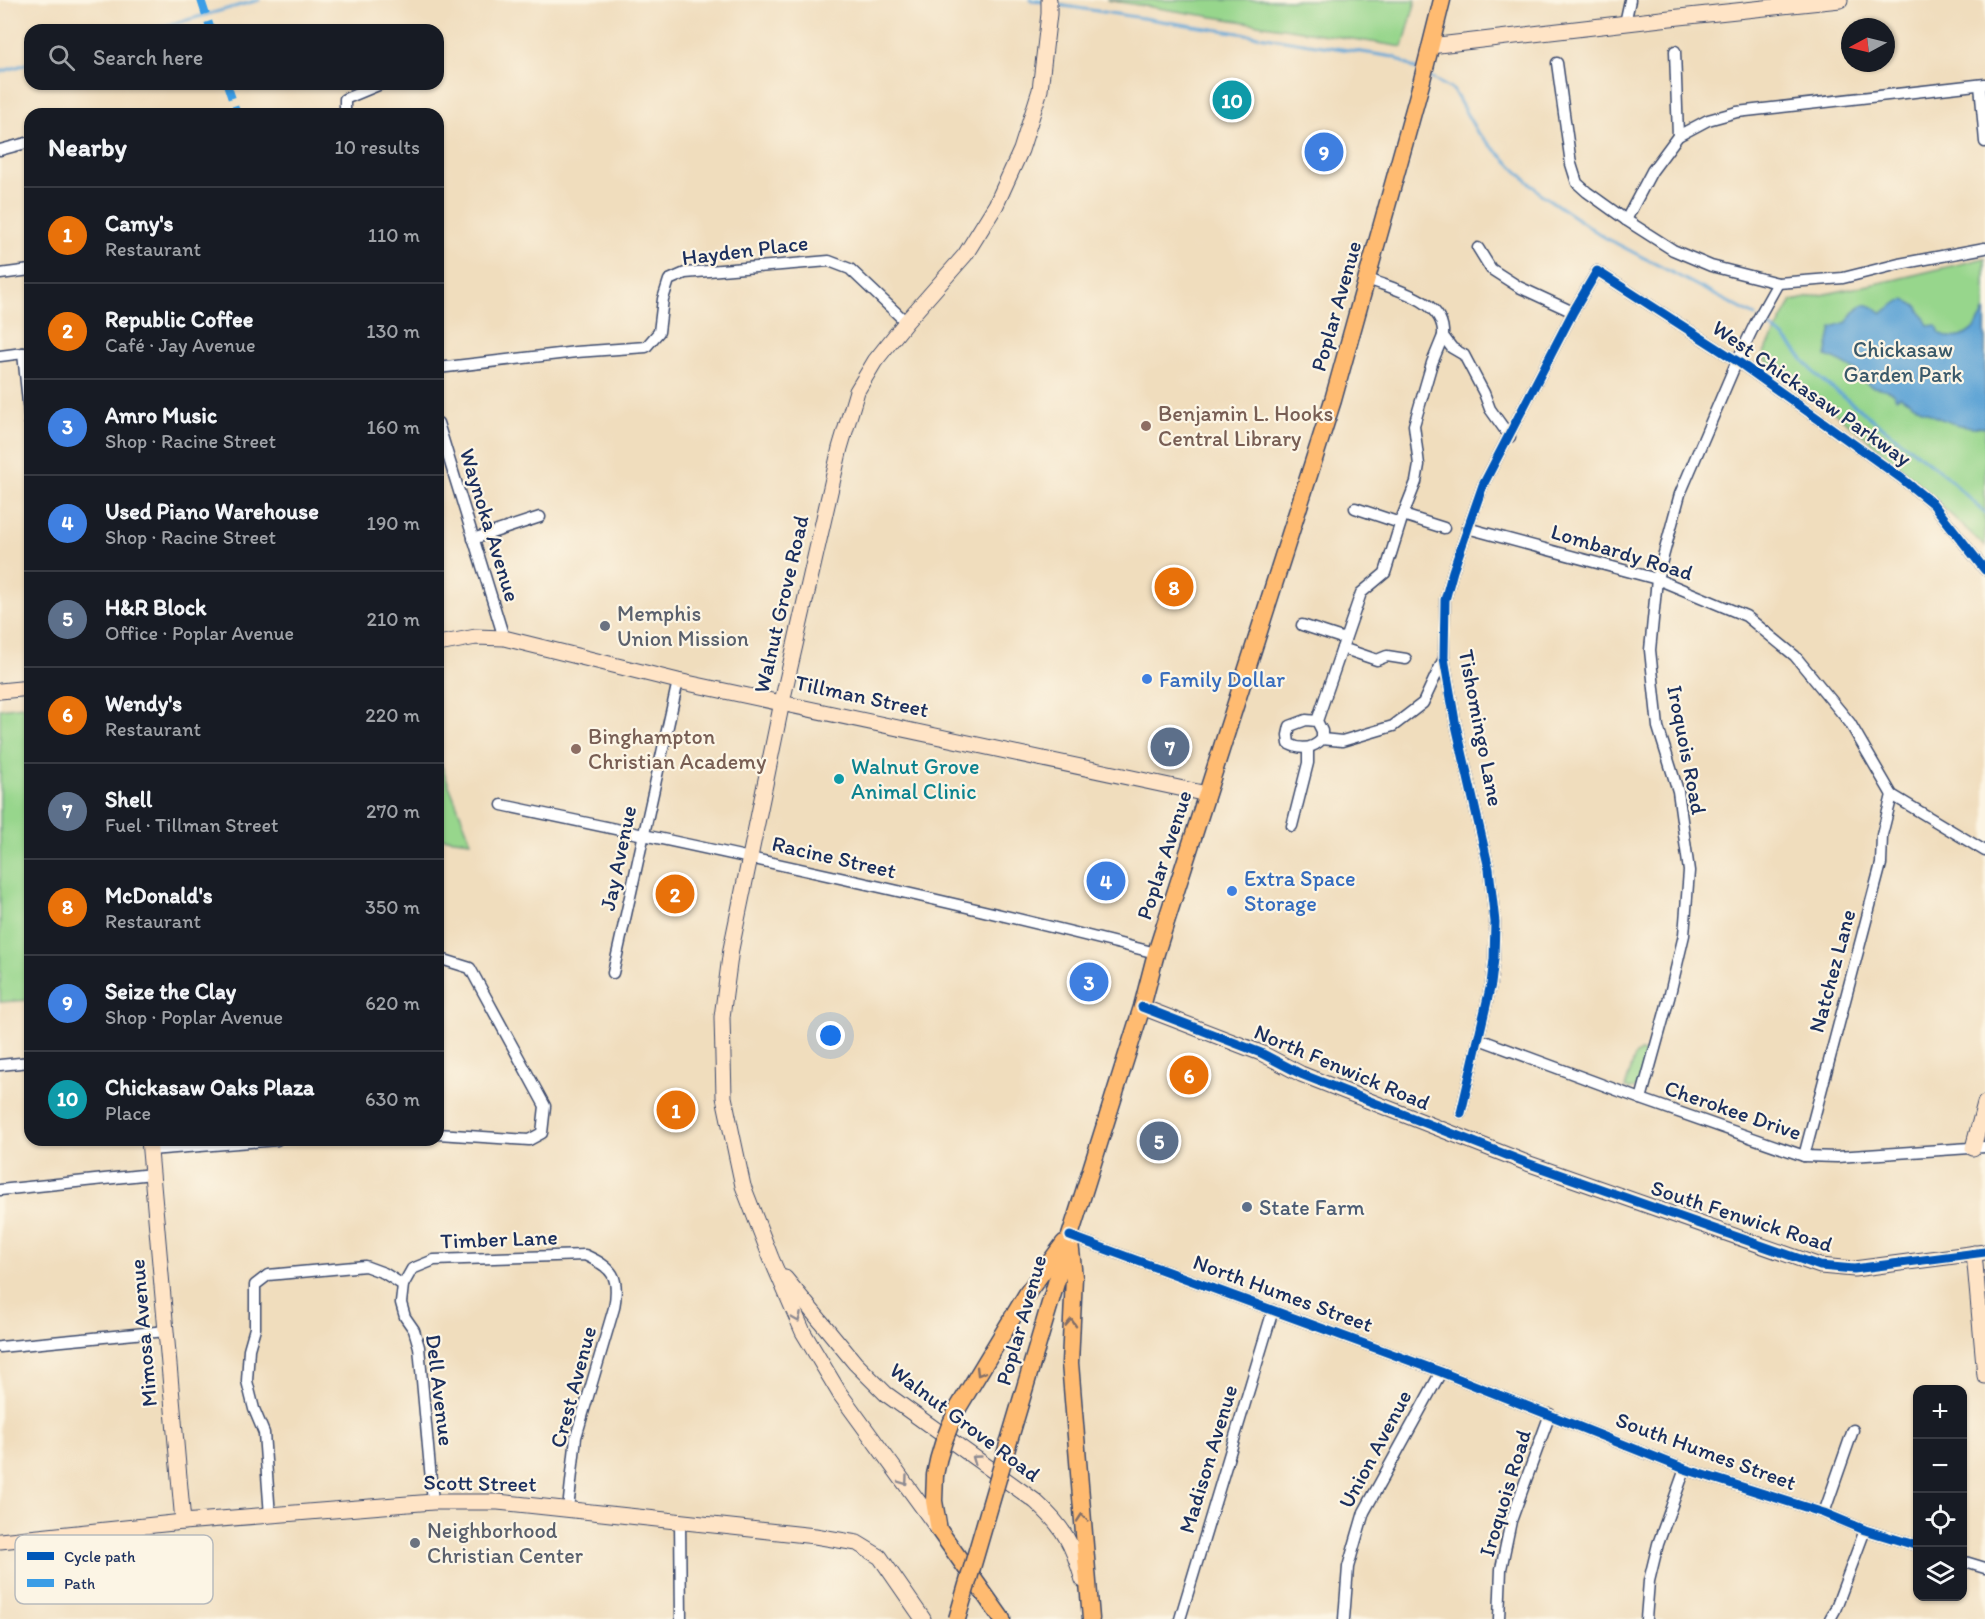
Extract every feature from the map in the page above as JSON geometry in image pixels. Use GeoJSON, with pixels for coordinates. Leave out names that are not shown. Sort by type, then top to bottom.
{"type":"FeatureCollection","features":[{"type":"Feature","properties":{"kind":"main road","name":"Poplar Avenue"},"geometry":{"type":"LineString","coordinates":[[957,1619],[1070,1236],[1142,1007],[1156,953],[1334,400],[1442,0]]}},
{"type":"Feature","properties":{"kind":"main road"},"geometry":{"type":"LineString","coordinates":[[1430,46],[1840,0]]}},
{"type":"Feature","properties":{"kind":"main road","name":"Walnut Grove Road"},"geometry":{"type":"LineString","coordinates":[[939,1530],[840,1394],[803,1332],[774,1264],[743,1186],[724,1097],[722,1017],[731,949],[782,702],[838,454],[857,391],[875,361],[965,255],[996,205],[1021,150],[1040,90],[1049,7]]}},
{"type":"Feature","properties":{"kind":"main road","name":"Tillman Street"},"geometry":{"type":"LineString","coordinates":[[444,643],[476,637],[504,638],[678,681],[1207,794]]}},
{"type":"Feature","properties":{"kind":"main road"},"geometry":{"type":"LineString","coordinates":[[0,691],[24,689]]}},
{"type":"Feature","properties":{"kind":"main road","name":"North Fenwick Road"},"geometry":{"type":"LineString","coordinates":[[1142,1007],[1261,1053],[1301,1074],[1527,1163]]}},
{"type":"Feature","properties":{"kind":"main road"},"geometry":{"type":"LineString","coordinates":[[1979,1147],[1985,1104]]}},
{"type":"Feature","properties":{"kind":"main road","name":"Mimosa Avenue"},"geometry":{"type":"LineString","coordinates":[[150,1146],[183,1522]]}},
{"type":"Feature","properties":{"kind":"main road","name":"South Fenwick Road"},"geometry":{"type":"LineString","coordinates":[[1527,1163],[1820,1266],[1854,1269],[1980,1252]]}},
{"type":"Feature","properties":{"kind":"main road"},"geometry":{"type":"LineString","coordinates":[[1002,1619],[939,1530],[934,1501],[935,1475],[946,1431],[958,1408],[1028,1292],[1070,1236]]}},
{"type":"Feature","properties":{"kind":"main road"},"geometry":{"type":"LineString","coordinates":[[1070,1236],[1074,1277],[1070,1363],[1091,1619]]}},
{"type":"Feature","properties":{"kind":"main road"},"geometry":{"type":"LineString","coordinates":[[1980,1252],[1985,1376]]}},
{"type":"Feature","properties":{"kind":"main road","name":"Walnut Grove Road"},"geometry":{"type":"LineString","coordinates":[[774,1264],[855,1363],[886,1394],[1050,1514],[1074,1549],[1089,1597]]}},
{"type":"Feature","properties":{"kind":"main road","name":"Scott Street"},"geometry":{"type":"LineString","coordinates":[[64,1535],[183,1522],[433,1502],[498,1502],[815,1536],[857,1544],[880,1557],[923,1619]]}},
{"type":"Feature","properties":{"kind":"main road","name":"Scott Street"},"geometry":{"type":"LineString","coordinates":[[0,1542],[15,1540]]}},
{"type":"Feature","properties":{"kind":"street"},"geometry":{"type":"LineString","coordinates":[[1625,23],[1630,0]]}},
{"type":"Feature","properties":{"kind":"street"},"geometry":{"type":"LineString","coordinates":[[1675,51],[1678,136]]}},
{"type":"Feature","properties":{"kind":"street"},"geometry":{"type":"LineString","coordinates":[[1557,63],[1571,164],[1577,183],[1626,220],[1673,250],[1711,266],[1778,283],[1844,278],[1899,264],[1985,248]]}},
{"type":"Feature","properties":{"kind":"street"},"geometry":{"type":"LineString","coordinates":[[1626,220],[1652,171],[1678,136],[1708,120],[1737,112],[1982,85],[1985,142]]}},
{"type":"Feature","properties":{"kind":"street"},"geometry":{"type":"LineString","coordinates":[[345,108],[345,99],[367,90]]}},
{"type":"Feature","properties":{"kind":"street"},"geometry":{"type":"LineString","coordinates":[[0,150],[24,144]]}},
{"type":"Feature","properties":{"kind":"street"},"geometry":{"type":"LineString","coordinates":[[1478,248],[1491,269],[1519,287],[1573,312]]}},
{"type":"Feature","properties":{"kind":"street","name":"Hayden Place"},"geometry":{"type":"LineString","coordinates":[[444,367],[646,346],[659,332],[663,299],[669,280],[685,273],[829,261],[850,270],[906,322]]}},
{"type":"Feature","properties":{"kind":"street"},"geometry":{"type":"LineString","coordinates":[[0,274],[24,271]]}},
{"type":"Feature","properties":{"kind":"street","name":"Tishomingo Lane"},"geometry":{"type":"LineString","coordinates":[[1461,1113],[1493,972],[1494,904],[1489,869],[1455,721],[1444,658],[1445,600],[1483,485],[1573,312],[1597,271]]}},
{"type":"Feature","properties":{"kind":"street","name":"West Chickasaw Parkway"},"geometry":{"type":"LineString","coordinates":[[1597,271],[1737,361],[1901,478],[1933,504],[1985,570]]}},
{"type":"Feature","properties":{"kind":"street"},"geometry":{"type":"LineString","coordinates":[[1317,722],[1306,720],[1290,726],[1289,744],[1297,748],[1308,748],[1317,745],[1322,739],[1322,731],[1317,722],[1360,593],[1385,573],[1401,519],[1416,482],[1419,465],[1414,425],[1432,363],[1443,336],[1444,327],[1441,318],[1429,304],[1368,279]]}},
{"type":"Feature","properties":{"kind":"street","name":"Iroquois Road"},"geometry":{"type":"LineString","coordinates":[[1641,1099],[1684,935],[1689,871],[1678,791],[1658,727],[1650,650],[1657,579],[1680,494],[1737,361],[1778,283]]}},
{"type":"Feature","properties":{"kind":"street"},"geometry":{"type":"LineString","coordinates":[[1443,336],[1452,348],[1464,355],[1490,408],[1510,436]]}},
{"type":"Feature","properties":{"kind":"street"},"geometry":{"type":"LineString","coordinates":[[0,356],[24,354]]}},
{"type":"Feature","properties":{"kind":"street","name":"Waynoka Avenue"},"geometry":{"type":"LineString","coordinates":[[444,443],[504,638]]}},
{"type":"Feature","properties":{"kind":"street"},"geometry":{"type":"LineString","coordinates":[[1355,508],[1444,528]]}},
{"type":"Feature","properties":{"kind":"street"},"geometry":{"type":"LineString","coordinates":[[473,538],[540,517]]}},
{"type":"Feature","properties":{"kind":"street","name":"Lombardy Road"},"geometry":{"type":"LineString","coordinates":[[1467,528],[1657,579],[1746,616],[1795,656],[1850,723],[1892,795],[1985,850]]}},
{"type":"Feature","properties":{"kind":"street"},"geometry":{"type":"LineString","coordinates":[[1302,626],[1377,660],[1388,656],[1406,659]]}},
{"type":"Feature","properties":{"kind":"street"},"geometry":{"type":"LineString","coordinates":[[1322,739],[1342,741],[1393,726],[1423,703],[1444,658]]}},
{"type":"Feature","properties":{"kind":"street","name":"Jay Avenue"},"geometry":{"type":"LineString","coordinates":[[613,973],[678,681]]}},
{"type":"Feature","properties":{"kind":"street"},"geometry":{"type":"LineString","coordinates":[[1292,826],[1308,763],[1308,748]]}},
{"type":"Feature","properties":{"kind":"street","name":"Natchez Lane"},"geometry":{"type":"LineString","coordinates":[[1804,1156],[1881,864],[1882,835],[1892,795]]}},
{"type":"Feature","properties":{"kind":"street","name":"Racine Street"},"geometry":{"type":"LineString","coordinates":[[502,805],[1031,921],[1156,953]]}},
{"type":"Feature","properties":{"kind":"street"},"geometry":{"type":"LineString","coordinates":[[444,960],[470,968],[545,1106],[542,1133],[529,1140],[444,1134]]}},
{"type":"Feature","properties":{"kind":"street","name":"Cherokee Drive"},"geometry":{"type":"LineString","coordinates":[[1479,1039],[1804,1156],[1837,1157],[1979,1147]]}},
{"type":"Feature","properties":{"kind":"street"},"geometry":{"type":"LineString","coordinates":[[0,1065],[24,1063]]}},
{"type":"Feature","properties":{"kind":"street"},"geometry":{"type":"LineString","coordinates":[[0,1190],[152,1173]]}},
{"type":"Feature","properties":{"kind":"street","name":"North Humes Street"},"geometry":{"type":"LineString","coordinates":[[1070,1236],[1442,1372],[1482,1389]]}},
{"type":"Feature","properties":{"kind":"street","name":"Timber Lane"},"geometry":{"type":"LineString","coordinates":[[403,1285],[412,1269],[434,1260],[585,1255],[602,1263],[614,1275]]}},
{"type":"Feature","properties":{"kind":"street"},"geometry":{"type":"LineString","coordinates":[[270,1516],[264,1434],[254,1409],[247,1381],[249,1349],[255,1328],[255,1285],[268,1275],[365,1266],[384,1273],[403,1285]]}},
{"type":"Feature","properties":{"kind":"street","name":"Crest Avenue"},"geometry":{"type":"LineString","coordinates":[[568,1509],[576,1437],[614,1308],[617,1292],[614,1275]]}},
{"type":"Feature","properties":{"kind":"street","name":"Dell Avenue"},"geometry":{"type":"LineString","coordinates":[[403,1285],[401,1304],[405,1317],[414,1330],[419,1347],[433,1502]]}},
{"type":"Feature","properties":{"kind":"street","name":"Madison Avenue"},"geometry":{"type":"LineString","coordinates":[[1180,1619],[1273,1310]]}},
{"type":"Feature","properties":{"kind":"street"},"geometry":{"type":"LineString","coordinates":[[0,1347],[166,1331]]}},
{"type":"Feature","properties":{"kind":"street","name":"Union Avenue"},"geometry":{"type":"LineString","coordinates":[[1344,1619],[1348,1567],[1364,1512],[1442,1372]]}},
{"type":"Feature","properties":{"kind":"street","name":"South Humes Street"},"geometry":{"type":"LineString","coordinates":[[1482,1389],[1685,1469],[1824,1513],[1865,1530],[1913,1545]]}},
{"type":"Feature","properties":{"kind":"street","name":"Iroquois Road"},"geometry":{"type":"LineString","coordinates":[[1499,1619],[1501,1569],[1511,1521],[1550,1414]]}},
{"type":"Feature","properties":{"kind":"street"},"geometry":{"type":"LineString","coordinates":[[1824,1513],[1853,1430]]}},
{"type":"Feature","properties":{"kind":"street"},"geometry":{"type":"LineString","coordinates":[[1646,1619],[1649,1581],[1658,1544],[1685,1469]]}},
{"type":"Feature","properties":{"kind":"street"},"geometry":{"type":"LineString","coordinates":[[680,1521],[681,1619]]}},
{"type":"Feature","properties":{"kind":"street"},"geometry":{"type":"LineString","coordinates":[[1830,1619],[1865,1530]]}},
{"type":"Feature","properties":{"kind":"street"},"geometry":{"type":"LineString","coordinates":[[1967,1563],[1985,1568]]}},
{"type":"Feature","properties":{"kind":"green space"},"geometry":{"type":"Polygon","coordinates":[[[1107,0],[1416,0],[1403,47],[1107,0]]]}},
{"type":"Feature","properties":{"kind":"green space","name":"Chickasaw Garden Park"},"geometry":{"type":"Polygon","coordinates":[[[1985,258],[1985,546],[1868,439],[1762,357],[1792,301],[1985,258]]]}},
{"type":"Feature","properties":{"kind":"green space"},"geometry":{"type":"Polygon","coordinates":[[[24,706],[24,1000],[0,1002],[0,709],[24,706]]]}},
{"type":"Feature","properties":{"kind":"green space"},"geometry":{"type":"Polygon","coordinates":[[[444,772],[471,841],[444,838],[444,772]]]}},
{"type":"Feature","properties":{"kind":"green space"},"geometry":{"type":"Polygon","coordinates":[[[1640,1052],[1647,1054],[1637,1087],[1625,1088],[1635,1056],[1640,1052]]]}},
{"type":"Feature","properties":{"kind":"water"},"geometry":{"type":"Polygon","coordinates":[[[1906,300],[1918,307],[1928,325],[1937,326],[1940,333],[1955,338],[1973,329],[1985,310],[1985,427],[1973,427],[1940,419],[1900,396],[1896,398],[1889,390],[1871,386],[1852,368],[1826,356],[1832,327],[1847,322],[1858,308],[1870,305],[1882,313],[1900,301],[1906,300]]]}},
{"type":"Feature","properties":{"kind":"waterway"},"geometry":{"type":"LineString","coordinates":[[173,24],[259,0]]}},
{"type":"Feature","properties":{"kind":"waterway"},"geometry":{"type":"LineString","coordinates":[[1030,0],[1043,2]]}},
{"type":"Feature","properties":{"kind":"waterway"},"geometry":{"type":"LineString","coordinates":[[1052,4],[1394,57],[1419,71]]}},
{"type":"Feature","properties":{"kind":"waterway"},"geometry":{"type":"LineString","coordinates":[[0,72],[24,65]]}},
{"type":"Feature","properties":{"kind":"waterway"},"geometry":{"type":"LineString","coordinates":[[1427,76],[1453,90],[1477,132],[1541,194],[1604,237],[1755,316]]}},
{"type":"Feature","properties":{"kind":"waterway"},"geometry":{"type":"LineString","coordinates":[[1760,320],[1785,338],[1819,378],[1945,475],[1985,513]]}},
{"type":"Feature","properties":{"kind":"marked path"},"geometry":{"type":"LineString","coordinates":[[201,0],[209,24]]}},
{"type":"Feature","properties":{"kind":"marked path"},"geometry":{"type":"LineString","coordinates":[[229,90],[235,108]]}},
{"type":"Feature","properties":{"kind":"cycle path"},"geometry":{"type":"LineString","coordinates":[[1461,1113],[1491,984],[1495,922],[1489,869],[1455,721],[1444,658],[1445,600],[1483,485],[1573,312],[1597,271],[1737,361],[1901,478],[1933,504],[1985,570]]}},
{"type":"Feature","properties":{"kind":"cycle path"},"geometry":{"type":"LineString","coordinates":[[1142,1007],[1261,1053],[1301,1074],[1527,1163],[1820,1266],[1854,1269],[1985,1252]]}},
{"type":"Feature","properties":{"kind":"cycle path"},"geometry":{"type":"LineString","coordinates":[[1070,1236],[1441,1372],[1685,1469],[1824,1513],[1865,1530],[1913,1544]]}},
{"type":"Feature","properties":{"kind":"place","name":"Chickasaw Oaks Plaza"},"geometry":{"type":"Point","coordinates":[1232,100]}},
{"type":"Feature","properties":{"kind":"place","name":"Seize the Clay"},"geometry":{"type":"Point","coordinates":[1324,152]}},
{"type":"Feature","properties":{"kind":"place","name":"Benjamin L. Hooks Central Library"},"geometry":{"type":"Point","coordinates":[1146,426]}},
{"type":"Feature","properties":{"kind":"place","name":"McDonald's"},"geometry":{"type":"Point","coordinates":[1174,587]}},
{"type":"Feature","properties":{"kind":"place","name":"Memphis Union Mission"},"geometry":{"type":"Point","coordinates":[605,626]}},
{"type":"Feature","properties":{"kind":"place","name":"Family Dollar"},"geometry":{"type":"Point","coordinates":[1147,679]}},
{"type":"Feature","properties":{"kind":"place","name":"Shell"},"geometry":{"type":"Point","coordinates":[1170,747]}},
{"type":"Feature","properties":{"kind":"place","name":"Binghampton Christian Academy"},"geometry":{"type":"Point","coordinates":[576,749]}},
{"type":"Feature","properties":{"kind":"place","name":"Walnut Grove Animal Clinic"},"geometry":{"type":"Point","coordinates":[839,779]}},
{"type":"Feature","properties":{"kind":"place","name":"Used Piano Warehouse"},"geometry":{"type":"Point","coordinates":[1106,881]}},
{"type":"Feature","properties":{"kind":"place","name":"Extra Space Storage"},"geometry":{"type":"Point","coordinates":[1232,891]}},
{"type":"Feature","properties":{"kind":"place","name":"Republic Coffee"},"geometry":{"type":"Point","coordinates":[675,894]}},
{"type":"Feature","properties":{"kind":"place","name":"Amro Music"},"geometry":{"type":"Point","coordinates":[1089,982]}},
{"type":"Feature","properties":{"kind":"place","name":"Wendy's"},"geometry":{"type":"Point","coordinates":[1189,1075]}},
{"type":"Feature","properties":{"kind":"place","name":"Camy's"},"geometry":{"type":"Point","coordinates":[676,1110]}},
{"type":"Feature","properties":{"kind":"place","name":"H&R Block"},"geometry":{"type":"Point","coordinates":[1159,1141]}},
{"type":"Feature","properties":{"kind":"place","name":"State Farm"},"geometry":{"type":"Point","coordinates":[1247,1207]}},
{"type":"Feature","properties":{"kind":"place","name":"Neighborhood Christian Center"},"geometry":{"type":"Point","coordinates":[415,1543]}}]}
